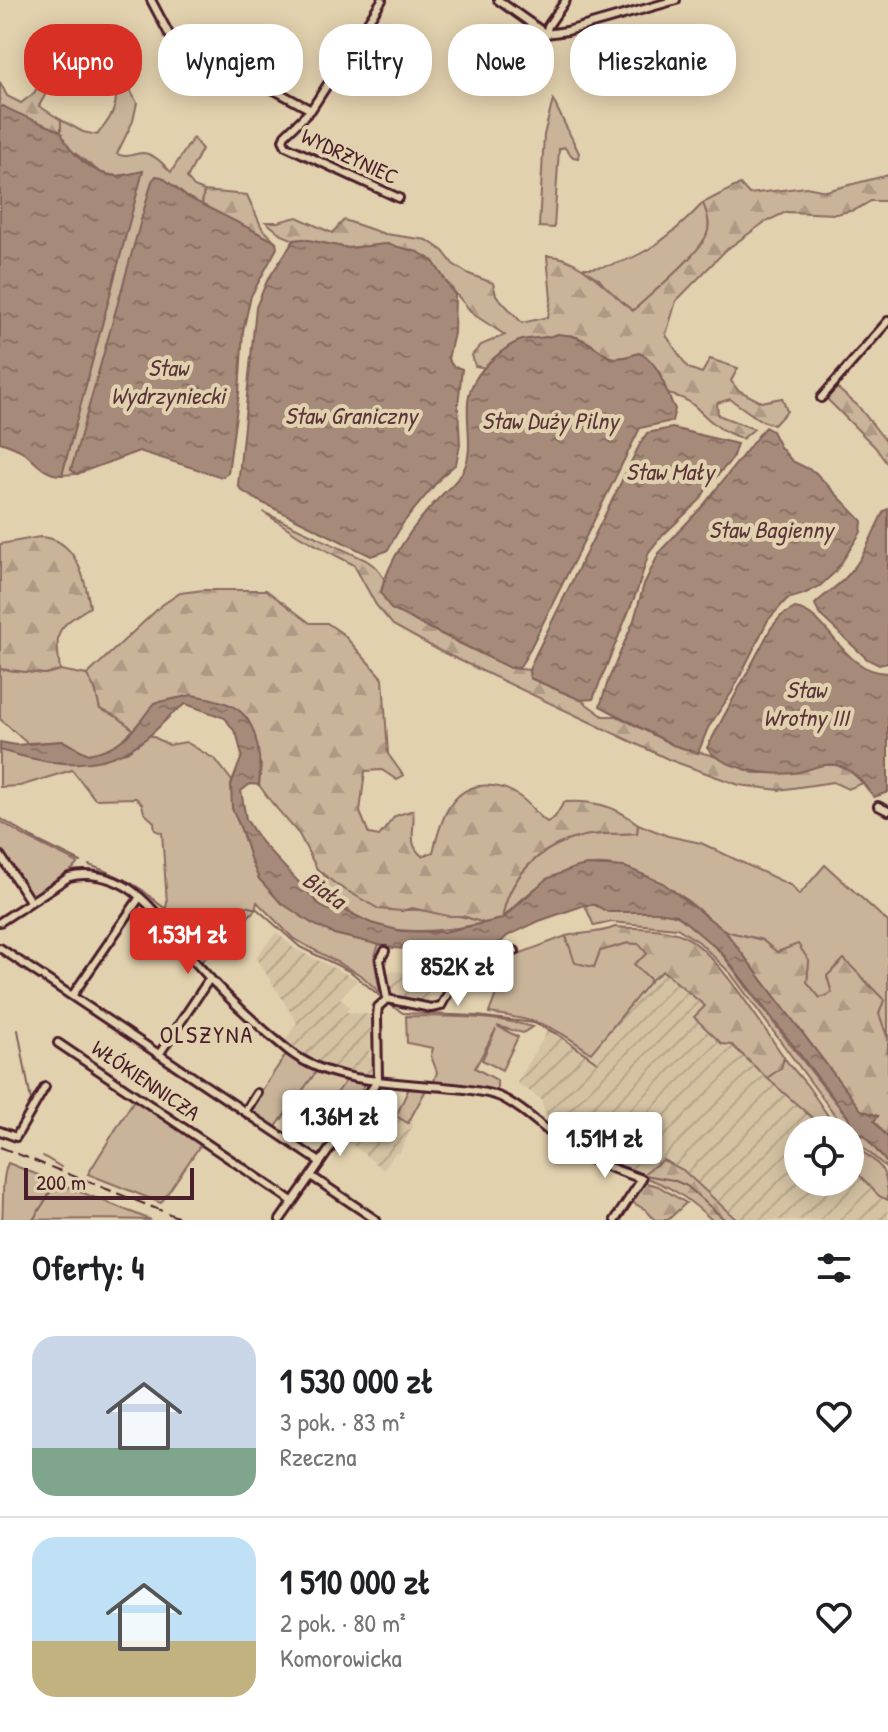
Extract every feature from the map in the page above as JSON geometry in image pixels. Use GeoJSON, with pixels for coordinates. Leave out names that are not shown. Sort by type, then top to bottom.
{"type":"FeatureCollection","features":[{"type":"Feature","properties":{"kind":"street","name":"WYDRZYNIEC"},"geometry":{"type":"LineString","coordinates":[[151,0],[171,38],[189,54],[241,72],[311,110]]}},
{"type":"Feature","properties":{"kind":"street","name":"WYDRZYNIEC"},"geometry":{"type":"LineString","coordinates":[[382,0],[311,110],[283,140],[286,146],[399,198]]}},
{"type":"Feature","properties":{"kind":"street"},"geometry":{"type":"LineString","coordinates":[[498,0],[532,24]]}},
{"type":"Feature","properties":{"kind":"street"},"geometry":{"type":"LineString","coordinates":[[552,24],[566,0]]}},
{"type":"Feature","properties":{"kind":"street"},"geometry":{"type":"LineString","coordinates":[[554,33],[676,0]]}},
{"type":"Feature","properties":{"kind":"street"},"geometry":{"type":"LineString","coordinates":[[821,398],[888,321]]}},
{"type":"Feature","properties":{"kind":"street"},"geometry":{"type":"LineString","coordinates":[[878,806],[888,811]]}},
{"type":"Feature","properties":{"kind":"street"},"geometry":{"type":"LineString","coordinates":[[0,855],[30,901]]}},
{"type":"Feature","properties":{"kind":"street"},"geometry":{"type":"LineString","coordinates":[[0,922],[69,877],[81,874],[114,881],[140,897],[210,978],[302,1061],[335,1072],[378,1080],[499,1097],[572,1150],[642,1179],[615,1220]]}},
{"type":"Feature","properties":{"kind":"street"},"geometry":{"type":"LineString","coordinates":[[72,996],[140,897]]}},
{"type":"Feature","properties":{"kind":"street"},"geometry":{"type":"LineString","coordinates":[[0,948],[320,1162]]}},
{"type":"Feature","properties":{"kind":"street"},"geometry":{"type":"LineString","coordinates":[[385,951],[380,960],[387,999]]}},
{"type":"Feature","properties":{"kind":"street"},"geometry":{"type":"LineString","coordinates":[[387,999],[431,1008],[441,1006],[453,984],[466,971],[515,951]]}},
{"type":"Feature","properties":{"kind":"street"},"geometry":{"type":"LineString","coordinates":[[160,1053],[210,978]]}},
{"type":"Feature","properties":{"kind":"street"},"geometry":{"type":"LineString","coordinates":[[280,1220],[378,1080],[378,1007],[387,999]]}},
{"type":"Feature","properties":{"kind":"street","name":"WŁÓKIENNICZA"},"geometry":{"type":"LineString","coordinates":[[58,1043],[292,1201]]}},
{"type":"Feature","properties":{"kind":"street"},"geometry":{"type":"LineString","coordinates":[[0,1131],[16,1137],[45,1087]]}},
{"type":"Feature","properties":{"kind":"street"},"geometry":{"type":"LineString","coordinates":[[245,1112],[257,1093]]}},
{"type":"Feature","properties":{"kind":"street"},"geometry":{"type":"LineString","coordinates":[[311,1176],[376,1220]]}},
{"type":"Feature","properties":{"kind":"shaded area"},"geometry":{"type":"Polygon","coordinates":[[[276,932],[295,949],[358,980],[340,998],[350,1007],[346,1012],[372,1015],[374,1018],[375,1032],[371,1032],[369,1057],[376,1057],[373,1076],[320,1065],[283,1043],[297,1023],[256,957],[276,932]]]}},
{"type":"Feature","properties":{"kind":"shaded area"},"geometry":{"type":"Polygon","coordinates":[[[391,971],[428,973],[429,1004],[388,995],[385,974],[391,971]]]}},
{"type":"Feature","properties":{"kind":"shaded area"},"geometry":{"type":"Polygon","coordinates":[[[663,971],[705,1007],[694,1018],[722,1044],[732,1044],[809,1116],[784,1116],[784,1196],[864,1196],[864,1180],[879,1196],[888,1200],[888,1220],[737,1220],[683,1170],[640,1176],[581,1150],[550,1128],[541,1099],[517,1083],[550,1027],[591,1053],[651,980],[663,971]]]}},
{"type":"Feature","properties":{"kind":"shaded area"},"geometry":{"type":"Polygon","coordinates":[[[316,1072],[347,1079],[315,1124],[290,1107],[316,1072]]]}},
{"type":"Feature","properties":{"kind":"shaded area"},"geometry":{"type":"Polygon","coordinates":[[[367,1099],[413,1125],[399,1154],[395,1153],[384,1170],[343,1137],[367,1099]]]}},
{"type":"Feature","properties":{"kind":"green space"},"geometry":{"type":"Polygon","coordinates":[[[0,82],[7,96],[21,103],[30,96],[45,96],[39,106],[61,120],[61,132],[3,106],[0,108],[0,82]]]}},
{"type":"Feature","properties":{"kind":"green space"},"geometry":{"type":"Polygon","coordinates":[[[133,96],[137,103],[133,121],[117,154],[151,155],[171,172],[193,138],[202,149],[187,178],[194,187],[204,191],[202,205],[176,188],[71,469],[77,474],[62,475],[142,172],[117,176],[101,173],[67,147],[61,132],[61,120],[83,132],[97,135],[109,120],[116,98],[133,96]]]}},
{"type":"Feature","properties":{"kind":"green space"},"geometry":{"type":"Polygon","coordinates":[[[553,100],[579,153],[578,158],[573,157],[564,147],[559,149],[554,228],[539,227],[544,135],[553,100]]]}},
{"type":"Feature","properties":{"kind":"green space"},"geometry":{"type":"Polygon","coordinates":[[[888,175],[888,201],[871,201],[855,210],[836,214],[786,212],[765,222],[726,250],[676,301],[666,335],[688,368],[702,373],[710,359],[738,368],[731,381],[738,390],[761,402],[782,398],[787,411],[774,425],[760,420],[730,399],[717,403],[718,415],[754,429],[742,439],[720,428],[690,402],[667,394],[660,373],[639,353],[610,357],[587,341],[561,335],[521,341],[506,349],[486,368],[475,366],[472,355],[481,345],[505,335],[473,314],[447,283],[387,244],[348,248],[294,240],[266,222],[297,217],[332,233],[344,220],[385,234],[427,240],[443,251],[453,264],[493,283],[496,295],[522,323],[548,317],[551,299],[547,256],[559,257],[582,268],[633,311],[702,243],[709,226],[703,203],[740,184],[749,194],[806,187],[826,191],[888,175]]]}},
{"type":"Feature","properties":{"kind":"green space"},"geometry":{"type":"Polygon","coordinates":[[[204,191],[247,195],[262,228],[276,242],[202,205],[204,191]]]}},
{"type":"Feature","properties":{"kind":"green space"},"geometry":{"type":"Polygon","coordinates":[[[703,203],[709,226],[702,243],[633,311],[609,292],[599,279],[581,268],[617,263],[649,249],[703,203]]]}},
{"type":"Feature","properties":{"kind":"green space"},"geometry":{"type":"Polygon","coordinates":[[[837,388],[858,406],[888,444],[888,465],[875,447],[826,398],[837,388]]]}},
{"type":"Feature","properties":{"kind":"green space"},"geometry":{"type":"Polygon","coordinates":[[[263,512],[366,560],[377,568],[384,579],[381,594],[416,622],[510,668],[529,670],[530,678],[581,700],[603,716],[617,716],[673,745],[714,756],[754,773],[791,773],[822,765],[836,765],[850,771],[863,783],[848,789],[833,782],[779,790],[739,785],[670,760],[440,651],[393,625],[376,605],[354,565],[301,537],[263,512]]]}},
{"type":"Feature","properties":{"kind":"green space"},"geometry":{"type":"Polygon","coordinates":[[[40,537],[62,544],[70,552],[81,572],[90,607],[60,631],[60,670],[45,674],[0,669],[0,544],[40,537]]]}},
{"type":"Feature","properties":{"kind":"green space"},"geometry":{"type":"Polygon","coordinates":[[[266,590],[310,623],[327,623],[343,634],[383,679],[388,754],[403,775],[397,780],[382,770],[365,771],[360,812],[369,834],[379,836],[395,816],[413,810],[414,846],[422,856],[433,852],[442,821],[453,802],[468,789],[479,786],[501,787],[516,794],[547,822],[555,817],[564,802],[604,806],[638,824],[637,833],[587,835],[551,848],[519,877],[505,904],[502,919],[484,923],[463,916],[412,908],[401,911],[379,909],[337,885],[317,869],[299,834],[259,785],[261,765],[219,701],[155,703],[134,730],[118,717],[100,709],[95,689],[87,675],[162,605],[180,593],[266,590]]]}},
{"type":"Feature","properties":{"kind":"green space"},"geometry":{"type":"Polygon","coordinates":[[[0,669],[45,674],[60,670],[87,675],[95,689],[100,709],[118,717],[134,730],[110,750],[88,754],[63,741],[27,743],[0,719],[0,669]]]}},
{"type":"Feature","properties":{"kind":"green space"},"geometry":{"type":"Polygon","coordinates":[[[150,735],[169,745],[186,742],[216,760],[232,781],[232,808],[251,861],[334,934],[379,944],[374,958],[380,993],[361,975],[294,939],[257,902],[255,910],[200,963],[163,918],[167,903],[162,833],[155,830],[154,822],[144,813],[142,804],[136,798],[95,799],[72,770],[20,786],[0,787],[0,750],[48,762],[127,752],[150,735]]]}},
{"type":"Feature","properties":{"kind":"green space"},"geometry":{"type":"Polygon","coordinates":[[[0,821],[78,863],[68,874],[31,898],[0,851],[0,821]]]}},
{"type":"Feature","properties":{"kind":"green space"},"geometry":{"type":"Polygon","coordinates":[[[638,824],[668,836],[701,843],[792,886],[799,895],[825,865],[888,922],[888,1039],[879,1014],[884,1000],[844,960],[827,976],[832,993],[820,999],[807,982],[809,961],[786,956],[759,939],[723,929],[680,895],[654,879],[630,870],[607,865],[585,866],[564,872],[523,898],[502,919],[505,904],[518,878],[551,848],[579,837],[637,833],[638,824]]]}},
{"type":"Feature","properties":{"kind":"green space"},"geometry":{"type":"Polygon","coordinates":[[[317,869],[337,885],[401,911],[430,911],[484,923],[435,931],[411,931],[366,921],[347,910],[331,893],[317,869]]]}},
{"type":"Feature","properties":{"kind":"green space"},"geometry":{"type":"Polygon","coordinates":[[[595,904],[615,911],[669,913],[691,924],[722,954],[847,1116],[836,1116],[731,974],[699,942],[677,928],[611,922],[594,926],[585,905],[595,904]]]}},
{"type":"Feature","properties":{"kind":"green space"},"geometry":{"type":"Polygon","coordinates":[[[615,927],[668,931],[684,936],[697,945],[738,991],[784,1057],[781,1068],[767,1078],[732,1045],[722,1044],[694,1017],[705,1006],[663,971],[651,980],[634,964],[647,954],[639,944],[628,943],[600,951],[594,967],[575,963],[566,936],[615,927]]]}},
{"type":"Feature","properties":{"kind":"green space"},"geometry":{"type":"Polygon","coordinates":[[[725,931],[762,940],[777,952],[798,944],[809,961],[807,982],[820,998],[832,993],[827,976],[844,959],[884,1000],[879,1014],[888,1039],[888,1138],[874,1121],[878,1116],[861,1110],[725,931]]]}},
{"type":"Feature","properties":{"kind":"green space"},"geometry":{"type":"Polygon","coordinates":[[[566,936],[568,945],[594,967],[600,951],[628,943],[639,944],[648,954],[635,964],[651,980],[591,1053],[543,1025],[489,1013],[500,984],[468,973],[566,936]]]}},
{"type":"Feature","properties":{"kind":"green space"},"geometry":{"type":"Polygon","coordinates":[[[406,1016],[486,1019],[532,1027],[523,1033],[497,1026],[518,1037],[502,1070],[482,1060],[496,1029],[475,1068],[497,1080],[497,1091],[433,1084],[437,1072],[431,1056],[433,1048],[407,1043],[406,1016]]]}},
{"type":"Feature","properties":{"kind":"green space"},"geometry":{"type":"Polygon","coordinates":[[[286,1054],[316,1072],[275,1128],[249,1110],[286,1054]]]}},
{"type":"Feature","properties":{"kind":"green space"},"geometry":{"type":"Polygon","coordinates":[[[784,1058],[828,1116],[810,1116],[767,1078],[781,1068],[784,1058]]]}},
{"type":"Feature","properties":{"kind":"green space"},"geometry":{"type":"Polygon","coordinates":[[[347,1079],[366,1083],[331,1135],[315,1124],[347,1079]]]}},
{"type":"Feature","properties":{"kind":"green space"},"geometry":{"type":"Polygon","coordinates":[[[409,1088],[426,1090],[408,1123],[396,1116],[409,1088]]]}},
{"type":"Feature","properties":{"kind":"green space"},"geometry":{"type":"Polygon","coordinates":[[[134,1100],[201,1144],[161,1203],[88,1174],[134,1100]]]}},
{"type":"Feature","properties":{"kind":"green space"},"geometry":{"type":"Polygon","coordinates":[[[864,1135],[888,1164],[888,1169],[864,1148],[864,1135]]]}},
{"type":"Feature","properties":{"kind":"green space"},"geometry":{"type":"Polygon","coordinates":[[[864,1153],[874,1160],[886,1179],[888,1200],[879,1196],[864,1180],[864,1153]]]}},
{"type":"Feature","properties":{"kind":"green space"},"geometry":{"type":"Polygon","coordinates":[[[663,1160],[683,1170],[737,1220],[712,1220],[679,1194],[640,1176],[663,1160]]]}},
{"type":"Feature","properties":{"kind":"green space"},"geometry":{"type":"Polygon","coordinates":[[[8,1163],[151,1220],[2,1220],[8,1163]]]}},
{"type":"Feature","properties":{"kind":"green space"},"geometry":{"type":"Polygon","coordinates":[[[643,1182],[658,1186],[686,1203],[668,1220],[655,1220],[632,1202],[643,1182]]]}},
{"type":"Feature","properties":{"kind":"water"},"geometry":{"type":"Polygon","coordinates":[[[3,106],[61,132],[75,154],[99,172],[116,176],[143,171],[62,475],[49,472],[20,450],[0,442],[0,108],[3,106]]]}},
{"type":"Feature","properties":{"kind":"water","name":"Staw Wydrzyniecki"},"geometry":{"type":"Polygon","coordinates":[[[156,176],[162,177],[187,197],[276,242],[277,248],[251,296],[243,331],[239,393],[228,473],[222,477],[139,451],[77,474],[71,470],[152,181],[156,176]]]}},
{"type":"Feature","properties":{"kind":"water","name":"Staw Graniczny"},"geometry":{"type":"Polygon","coordinates":[[[294,240],[348,248],[387,244],[418,252],[433,261],[455,295],[454,333],[448,359],[453,366],[462,369],[458,405],[460,445],[456,464],[403,523],[387,551],[371,556],[257,500],[238,485],[256,307],[267,281],[294,240]]]}},
{"type":"Feature","properties":{"kind":"water","name":"Staw Duży Pilny"},"geometry":{"type":"Polygon","coordinates":[[[558,334],[578,338],[611,357],[639,353],[646,357],[657,370],[675,409],[672,421],[640,428],[527,655],[519,668],[510,668],[391,609],[381,593],[389,568],[403,543],[463,471],[469,450],[468,402],[479,374],[509,346],[526,339],[558,334]]]}},
{"type":"Feature","properties":{"kind":"water","name":"Staw Bagienny"},"geometry":{"type":"Polygon","coordinates":[[[765,427],[772,431],[792,461],[815,472],[862,521],[861,532],[836,571],[820,586],[787,599],[768,620],[732,692],[708,728],[698,753],[673,745],[600,706],[634,620],[644,584],[660,551],[702,507],[765,427]]]}},
{"type":"Feature","properties":{"kind":"water","name":"Staw Mały"},"geometry":{"type":"Polygon","coordinates":[[[672,428],[737,444],[732,459],[700,500],[649,552],[637,591],[593,699],[581,700],[530,678],[529,670],[535,656],[640,444],[647,433],[672,428]]]}},
{"type":"Feature","properties":{"kind":"water"},"geometry":{"type":"Polygon","coordinates":[[[888,509],[888,663],[879,665],[867,659],[819,614],[815,604],[855,567],[884,511],[888,509]]]}},
{"type":"Feature","properties":{"kind":"water","name":"Staw Wrotny III"},"geometry":{"type":"Polygon","coordinates":[[[795,608],[807,612],[818,621],[858,663],[888,673],[888,792],[874,797],[853,773],[837,765],[794,773],[759,772],[724,761],[707,748],[771,628],[781,616],[795,608]]]}},
{"type":"Feature","properties":{"kind":"water"},"geometry":{"type":"Polygon","coordinates":[[[192,695],[230,705],[247,719],[258,746],[260,776],[259,785],[250,784],[241,791],[246,819],[261,842],[322,907],[329,910],[344,910],[371,923],[401,931],[444,932],[502,919],[546,879],[587,865],[625,867],[663,883],[725,931],[861,1110],[878,1116],[874,1121],[888,1138],[888,1164],[864,1135],[864,1116],[847,1116],[722,953],[677,915],[608,912],[595,905],[585,905],[539,921],[501,942],[467,951],[393,948],[334,934],[280,902],[259,879],[232,808],[231,785],[242,756],[237,735],[225,718],[186,704],[132,748],[95,761],[58,763],[0,750],[0,742],[16,745],[63,741],[88,754],[100,751],[127,736],[154,703],[192,695]]]}},
{"type":"Feature","properties":{"kind":"waterway"},"geometry":{"type":"LineString","coordinates":[[0,818],[81,862]]}},
{"type":"Feature","properties":{"kind":"waterway"},"geometry":{"type":"LineString","coordinates":[[89,865],[135,885],[172,912],[245,906],[257,909],[300,947],[351,972],[381,997]]}},
{"type":"Feature","properties":{"kind":"waterway"},"geometry":{"type":"LineString","coordinates":[[387,1003],[403,1013],[477,1016],[534,1023],[557,1034],[597,1062]]}},
{"type":"Feature","properties":{"kind":"waterway"},"geometry":{"type":"LineString","coordinates":[[18,1030],[32,1106]]}},
{"type":"Feature","properties":{"kind":"waterway"},"geometry":{"type":"LineString","coordinates":[[580,1147],[645,1175],[687,1186],[725,1220]]}},
{"type":"Feature","properties":{"kind":"waterway"},"geometry":{"type":"LineString","coordinates":[[43,1156],[61,1167]]}},
{"type":"Feature","properties":{"kind":"waterway"},"geometry":{"type":"LineString","coordinates":[[33,1220],[55,1185]]}},
{"type":"Feature","properties":{"kind":"railway"},"geometry":{"type":"LineString","coordinates":[[0,1147],[185,1220]]}},
{"type":"Feature","properties":{"kind":"district","name":"OLSZYNA"},"geometry":{"type":"Point","coordinates":[207,1035]}},
{"type":"Feature","properties":{"kind":"water label","name":"Biała"},"geometry":{"type":"Point","coordinates":[324,890]}}]}
